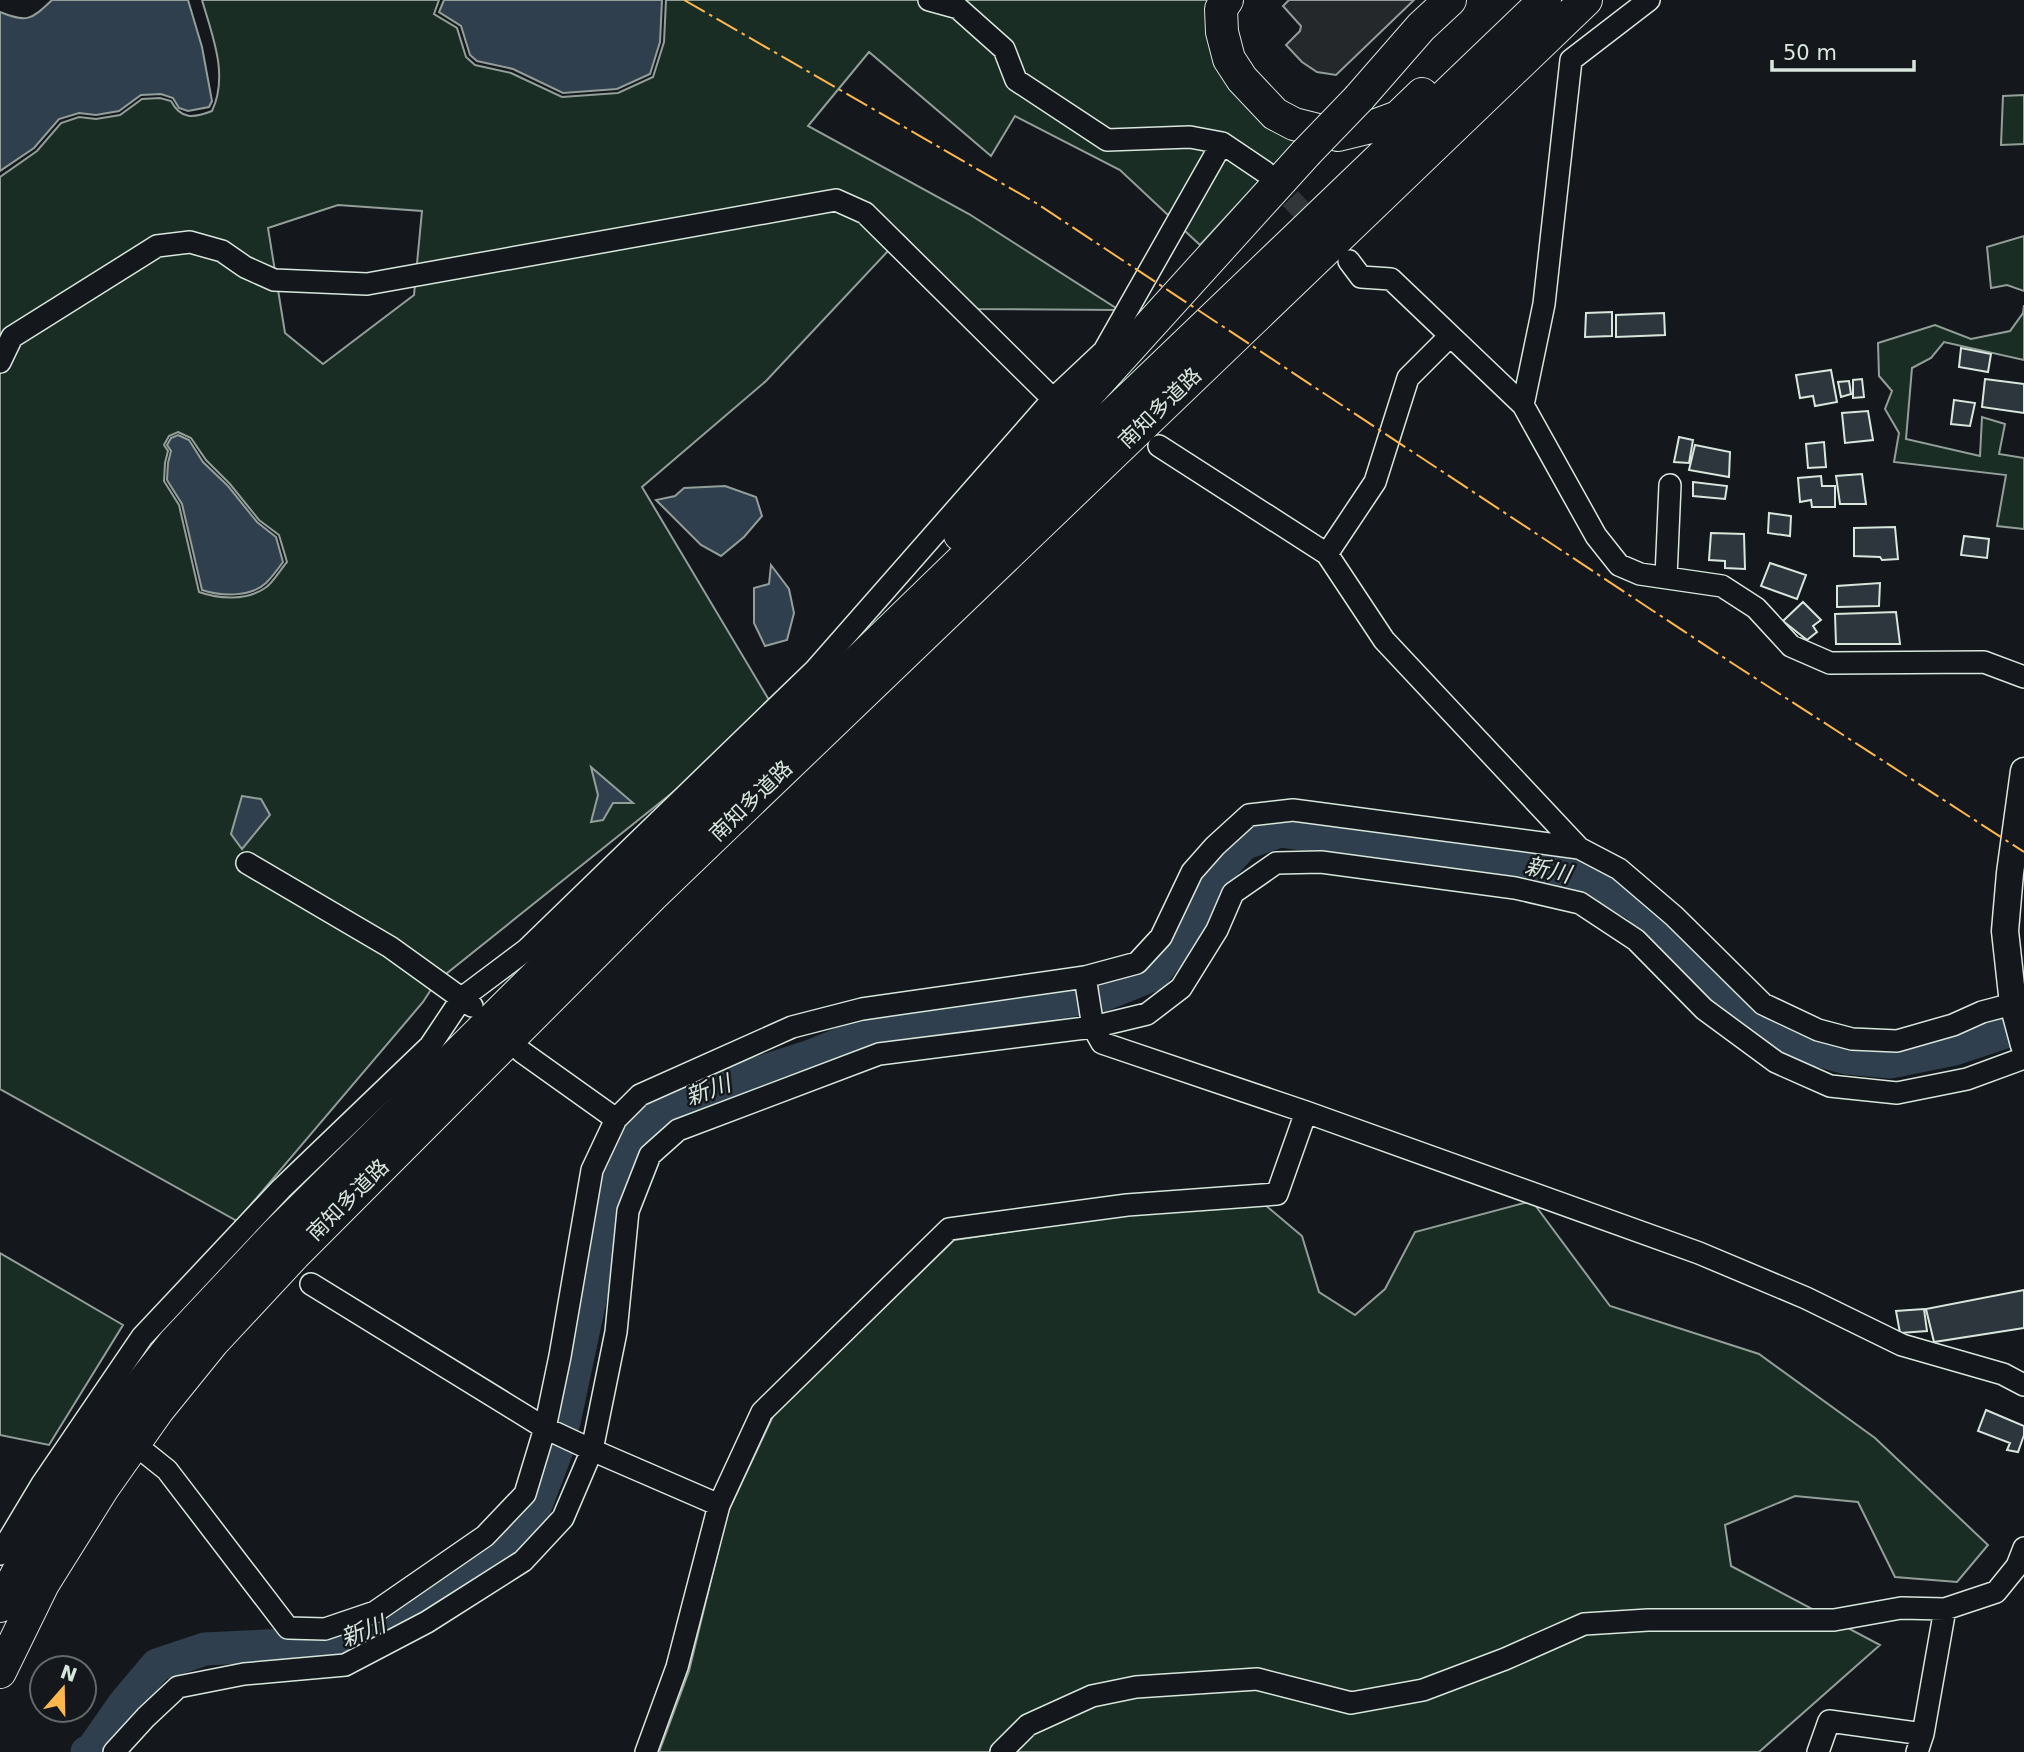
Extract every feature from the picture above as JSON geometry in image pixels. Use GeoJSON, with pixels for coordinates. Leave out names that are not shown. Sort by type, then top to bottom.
{"type":"FeatureCollection","features":[{"type":"Feature","properties":{"kind":"highway"},"geometry":{"type":"LineString","coordinates":[[1227,0],[1221,9],[1222,32],[1229,59],[1242,79],[1275,114],[1294,124],[1338,135],[1398,117],[1525,0]]}},
{"type":"Feature","properties":{"kind":"highway"},"geometry":{"type":"LineString","coordinates":[[850,671],[854,653],[912,586],[1421,27],[1450,0]]}},
{"type":"Feature","properties":{"kind":"highway","name":"南知多道路"},"geometry":{"type":"LineString","coordinates":[[0,1606],[75,1477],[121,1410],[174,1343],[287,1223],[663,850],[1545,0]]}},
{"type":"Feature","properties":{"kind":"highway","name":"南知多道路"},"geometry":{"type":"LineString","coordinates":[[0,1672],[43,1584],[103,1488],[214,1342],[294,1255],[653,895],[1586,0]]}},
{"type":"Feature","properties":{"kind":"main road"},"geometry":{"type":"LineString","coordinates":[[2024,771],[2005,931],[2024,1045]]}},
{"type":"Feature","properties":{"kind":"street"},"geometry":{"type":"LineString","coordinates":[[929,0],[958,8],[1004,49],[1016,80],[1107,141],[1190,137],[1222,143],[1265,172]]}},
{"type":"Feature","properties":{"kind":"street"},"geometry":{"type":"LineString","coordinates":[[1523,405],[1544,304],[1571,60],[1649,0]]}},
{"type":"Feature","properties":{"kind":"street"},"geometry":{"type":"LineString","coordinates":[[0,1554],[42,1484],[142,1337],[281,1189],[429,1046],[467,1002],[526,950],[816,669],[1053,398],[1104,351],[1222,143]]}},
{"type":"Feature","properties":{"kind":"street"},"geometry":{"type":"LineString","coordinates":[[0,362],[12,337],[157,246],[190,242],[222,251],[244,267],[274,280],[367,284],[836,200],[865,213],[1053,398]]}},
{"type":"Feature","properties":{"kind":"street"},"geometry":{"type":"LineString","coordinates":[[1349,261],[1361,277],[1391,279],[1523,405],[1596,536],[1619,565],[1640,574],[1722,586],[1756,608],[1791,646],[1830,663],[1984,662],[2024,677]]}},
{"type":"Feature","properties":{"kind":"street"},"geometry":{"type":"LineString","coordinates":[[1327,554],[1375,482],[1408,378],[1450,336]]}},
{"type":"Feature","properties":{"kind":"street"},"geometry":{"type":"LineString","coordinates":[[1159,446],[1327,554],[1384,640],[1579,848],[1619,869],[1656,900],[1763,1004],[1818,1030],[1852,1039],[1898,1041],[1982,1012],[2019,1003]]}},
{"type":"Feature","properties":{"kind":"street"},"geometry":{"type":"LineString","coordinates":[[1666,577],[1670,485]]}},
{"type":"Feature","properties":{"kind":"street"},"geometry":{"type":"LineString","coordinates":[[147,1454],[167,1469],[288,1628],[326,1629],[375,1612],[485,1535],[525,1494],[545,1427],[560,1356],[592,1170],[616,1119],[640,1096],[792,1027],[862,1009],[1085,977],[1137,963],[1161,937],[1192,873],[1215,846],[1249,815],[1293,810],[1579,848]]}},
{"type":"Feature","properties":{"kind":"street"},"geometry":{"type":"LineString","coordinates":[[114,1752],[178,1687],[244,1674],[345,1665],[427,1622],[523,1560],[564,1518],[592,1451],[616,1332],[628,1211],[650,1155],[678,1130],[879,1054],[1093,1027],[1147,1014],[1181,988],[1217,930],[1233,893],[1276,863],[1321,862],[1515,888],[1580,903],[1636,940],[1704,1009],[1776,1062],[1830,1086],[1897,1093],[1967,1079],[2024,1058]]}},
{"type":"Feature","properties":{"kind":"street"},"geometry":{"type":"LineString","coordinates":[[247,863],[390,947],[467,1002]]}},
{"type":"Feature","properties":{"kind":"street"},"geometry":{"type":"LineString","coordinates":[[1085,977],[1093,1027],[1102,1043],[1306,1112],[1699,1253],[1806,1298],[1902,1345],[2003,1374],[2024,1385]]}},
{"type":"Feature","properties":{"kind":"street"},"geometry":{"type":"LineString","coordinates":[[522,1052],[616,1119]]}},
{"type":"Feature","properties":{"kind":"street"},"geometry":{"type":"LineString","coordinates":[[646,1752],[677,1667],[719,1505],[762,1412],[949,1229],[1127,1205],[1278,1194],[1306,1112]]}},
{"type":"Feature","properties":{"kind":"street"},"geometry":{"type":"LineString","coordinates":[[311,1284],[545,1427],[592,1451],[719,1505]]}},
{"type":"Feature","properties":{"kind":"street"},"geometry":{"type":"LineString","coordinates":[[1001,1752],[1028,1726],[1092,1696],[1136,1687],[1257,1679],[1350,1703],[1423,1690],[1505,1660],[1584,1624],[1648,1620],[1833,1620],[1901,1608],[1945,1609],[1996,1592],[2017,1566],[2024,1548]]}},
{"type":"Feature","properties":{"kind":"street"},"geometry":{"type":"LineString","coordinates":[[1818,1752],[1829,1721],[1920,1743],[1945,1609]]}},
{"type":"Feature","properties":{"kind":"green space"},"geometry":{"type":"Polygon","coordinates":[[[202,0],[439,0],[434,14],[457,28],[466,57],[475,65],[511,73],[562,97],[618,93],[653,77],[664,42],[666,0],[1216,0],[1215,46],[1297,140],[1200,245],[1120,170],[1015,116],[991,156],[869,52],[808,126],[969,214],[1119,310],[975,309],[903,235],[766,381],[642,487],[769,700],[682,785],[436,982],[423,1002],[237,1221],[0,1089],[0,177],[37,151],[61,123],[79,117],[96,119],[120,115],[142,99],[160,98],[171,101],[179,112],[188,116],[212,111],[217,97],[219,69],[202,0]],[[338,205],[268,228],[285,333],[323,364],[414,295],[422,211],[338,205]],[[178,432],[169,436],[164,445],[168,451],[164,481],[179,505],[199,592],[241,597],[258,592],[271,583],[287,562],[279,535],[259,520],[206,460],[191,438],[178,432]]]}},
{"type":"Feature","properties":{"kind":"green space"},"geometry":{"type":"Polygon","coordinates":[[[2024,95],[2024,144],[2001,145],[2003,96],[2024,95]]]}},
{"type":"Feature","properties":{"kind":"green space"},"geometry":{"type":"Polygon","coordinates":[[[2024,236],[2024,291],[2007,285],[1991,288],[1987,247],[2024,236]]]}},
{"type":"Feature","properties":{"kind":"green space"},"geometry":{"type":"Polygon","coordinates":[[[2024,305],[2024,360],[1944,342],[1931,358],[1912,368],[1906,439],[1980,456],[1982,417],[2005,424],[1999,454],[2024,458],[2024,529],[1997,526],[2006,475],[1894,462],[1899,433],[1885,409],[1892,391],[1879,376],[1878,343],[1935,325],[1971,339],[2010,331],[2023,313],[2024,305]]]}},
{"type":"Feature","properties":{"kind":"green space"},"geometry":{"type":"Polygon","coordinates":[[[1532,1201],[1610,1306],[1759,1354],[1875,1438],[1988,1545],[1957,1582],[1895,1577],[1858,1502],[1795,1496],[1725,1525],[1731,1566],[1880,1645],[1759,1752],[659,1752],[689,1671],[727,1514],[774,1414],[954,1240],[1135,1213],[1264,1204],[1302,1236],[1319,1292],[1355,1315],[1385,1289],[1415,1232],[1532,1201]]]}},
{"type":"Feature","properties":{"kind":"green space"},"geometry":{"type":"Polygon","coordinates":[[[0,1253],[123,1325],[49,1445],[0,1435],[0,1253]]]}},
{"type":"Feature","properties":{"kind":"shaded area"},"geometry":{"type":"Polygon","coordinates":[[[1289,0],[1414,0],[1336,75],[1317,72],[1302,62],[1286,45],[1300,31],[1301,26],[1283,6],[1289,0]]]}},
{"type":"Feature","properties":{"kind":"water"},"geometry":{"type":"Polygon","coordinates":[[[52,0],[188,0],[202,47],[212,101],[209,107],[188,111],[179,108],[173,98],[161,94],[141,95],[119,111],[96,115],[79,113],[59,119],[34,148],[0,171],[0,12],[17,18],[28,18],[52,0]]]}},
{"type":"Feature","properties":{"kind":"water"},"geometry":{"type":"Polygon","coordinates":[[[444,0],[662,0],[660,42],[650,74],[617,89],[563,93],[513,69],[477,61],[470,55],[461,26],[439,12],[444,0]]]}},
{"type":"Feature","properties":{"kind":"water"},"geometry":{"type":"Polygon","coordinates":[[[178,435],[189,440],[203,462],[228,486],[257,522],[276,537],[283,562],[259,588],[235,594],[217,594],[202,590],[182,504],[167,480],[171,451],[167,445],[171,438],[178,435]]]}},
{"type":"Feature","properties":{"kind":"water"},"geometry":{"type":"Polygon","coordinates":[[[725,486],[756,497],[762,516],[744,537],[721,556],[701,545],[656,500],[675,496],[684,488],[725,486]]]}},
{"type":"Feature","properties":{"kind":"water"},"geometry":{"type":"Polygon","coordinates":[[[771,565],[789,589],[794,613],[787,640],[765,646],[754,623],[754,588],[769,584],[771,565]]]}},
{"type":"Feature","properties":{"kind":"water"},"geometry":{"type":"Polygon","coordinates":[[[591,767],[633,803],[613,803],[603,820],[591,822],[598,795],[591,767]]]}},
{"type":"Feature","properties":{"kind":"water"},"geometry":{"type":"Polygon","coordinates":[[[242,796],[261,799],[270,815],[242,849],[231,834],[242,796]]]}},
{"type":"Feature","properties":{"kind":"building"},"geometry":{"type":"Polygon","coordinates":[[[1612,312],[1612,336],[1585,337],[1586,313],[1612,312]]]}},
{"type":"Feature","properties":{"kind":"building"},"geometry":{"type":"Polygon","coordinates":[[[1664,313],[1665,335],[1616,337],[1616,315],[1664,313]]]}},
{"type":"Feature","properties":{"kind":"building"},"geometry":{"type":"Polygon","coordinates":[[[1961,348],[1991,354],[1988,372],[1959,367],[1961,348]]]}},
{"type":"Feature","properties":{"kind":"building"},"geometry":{"type":"Polygon","coordinates":[[[1831,370],[1837,402],[1815,406],[1813,396],[1800,398],[1796,375],[1831,370]]]}},
{"type":"Feature","properties":{"kind":"building"},"geometry":{"type":"Polygon","coordinates":[[[1862,379],[1864,397],[1853,398],[1853,380],[1862,379]]]}},
{"type":"Feature","properties":{"kind":"building"},"geometry":{"type":"Polygon","coordinates":[[[1985,379],[2024,384],[2024,413],[1982,407],[1985,379]]]}},
{"type":"Feature","properties":{"kind":"building"},"geometry":{"type":"Polygon","coordinates":[[[1849,381],[1851,394],[1841,397],[1838,382],[1849,381]]]}},
{"type":"Feature","properties":{"kind":"building"},"geometry":{"type":"Polygon","coordinates":[[[1954,400],[1975,403],[1970,426],[1951,424],[1954,400]]]}},
{"type":"Feature","properties":{"kind":"building"},"geometry":{"type":"Polygon","coordinates":[[[1868,411],[1873,440],[1845,443],[1842,413],[1868,411]]]}},
{"type":"Feature","properties":{"kind":"building"},"geometry":{"type":"Polygon","coordinates":[[[1679,437],[1693,440],[1689,463],[1674,462],[1679,437]]]}},
{"type":"Feature","properties":{"kind":"building"},"geometry":{"type":"Polygon","coordinates":[[[1824,442],[1826,467],[1808,468],[1806,444],[1824,442]]]}},
{"type":"Feature","properties":{"kind":"building"},"geometry":{"type":"Polygon","coordinates":[[[1695,445],[1730,452],[1729,477],[1689,470],[1695,445]]]}},
{"type":"Feature","properties":{"kind":"building"},"geometry":{"type":"Polygon","coordinates":[[[1862,474],[1866,504],[1840,504],[1836,476],[1862,474]]]}},
{"type":"Feature","properties":{"kind":"building"},"geometry":{"type":"Polygon","coordinates":[[[1821,476],[1822,486],[1835,486],[1835,507],[1812,507],[1811,500],[1800,502],[1798,478],[1821,476]]]}},
{"type":"Feature","properties":{"kind":"building"},"geometry":{"type":"Polygon","coordinates":[[[1693,482],[1727,486],[1725,499],[1693,496],[1693,482]]]}},
{"type":"Feature","properties":{"kind":"building"},"geometry":{"type":"Polygon","coordinates":[[[1769,513],[1791,516],[1790,536],[1768,533],[1769,513]]]}},
{"type":"Feature","properties":{"kind":"building"},"geometry":{"type":"Polygon","coordinates":[[[1895,527],[1898,559],[1854,556],[1854,528],[1895,527]]]}},
{"type":"Feature","properties":{"kind":"building"},"geometry":{"type":"Polygon","coordinates":[[[1711,533],[1744,534],[1745,569],[1725,568],[1725,561],[1709,560],[1711,533]]]}},
{"type":"Feature","properties":{"kind":"building"},"geometry":{"type":"Polygon","coordinates":[[[1964,536],[1989,539],[1987,558],[1961,555],[1964,536]]]}},
{"type":"Feature","properties":{"kind":"building"},"geometry":{"type":"Polygon","coordinates":[[[1770,563],[1806,575],[1797,599],[1761,586],[1770,563]]]}},
{"type":"Feature","properties":{"kind":"building"},"geometry":{"type":"Polygon","coordinates":[[[1880,583],[1879,606],[1837,607],[1837,586],[1880,583]]]}},
{"type":"Feature","properties":{"kind":"building"},"geometry":{"type":"Polygon","coordinates":[[[1803,602],[1821,620],[1813,626],[1817,632],[1807,640],[1783,621],[1803,602]]]}},
{"type":"Feature","properties":{"kind":"building"},"geometry":{"type":"Polygon","coordinates":[[[1896,612],[1900,644],[1836,644],[1835,614],[1896,612]]]}},
{"type":"Feature","properties":{"kind":"building"},"geometry":{"type":"Polygon","coordinates":[[[2024,1290],[2024,1328],[1934,1342],[1926,1309],[2024,1290]]]}},
{"type":"Feature","properties":{"kind":"building"},"geometry":{"type":"Polygon","coordinates":[[[1924,1309],[1927,1331],[1900,1333],[1896,1311],[1924,1309]]]}},
{"type":"Feature","properties":{"kind":"building"},"geometry":{"type":"Polygon","coordinates":[[[1986,1410],[2024,1426],[2018,1452],[2007,1450],[2010,1443],[1978,1431],[1986,1410]]]}},
{"type":"Feature","properties":{"kind":"waterway","name":"新川"},"geometry":{"type":"LineString","coordinates":[[1103,995],[1153,975],[1191,925],[1210,881],[1243,844],[1280,831],[1559,869],[1606,887],[1638,906],[1714,989],[1754,1019],[1799,1045],[1847,1058],[1890,1062],[1954,1049],[2005,1032]]}},
{"type":"Feature","properties":{"kind":"waterway","name":"新川"},"geometry":{"type":"LineString","coordinates":[[564,1422],[604,1234],[607,1188],[626,1146],[649,1118],[678,1101],[808,1057],[883,1027],[1082,999]]}},
{"type":"Feature","properties":{"kind":"waterway","name":"新川"},"geometry":{"type":"LineString","coordinates":[[87,1752],[92,1750],[124,1704],[157,1665],[205,1649],[343,1642],[385,1624],[505,1543],[533,1513],[558,1447]]}},
{"type":"Feature","properties":{"kind":"tunnel"},"geometry":{"type":"LineString","coordinates":[[1269,176],[1321,231]]}},
{"type":"Feature","properties":{"kind":"power"},"geometry":{"type":"LineString","coordinates":[[684,0],[1036,203],[1735,665],[2024,852]]}}]}
